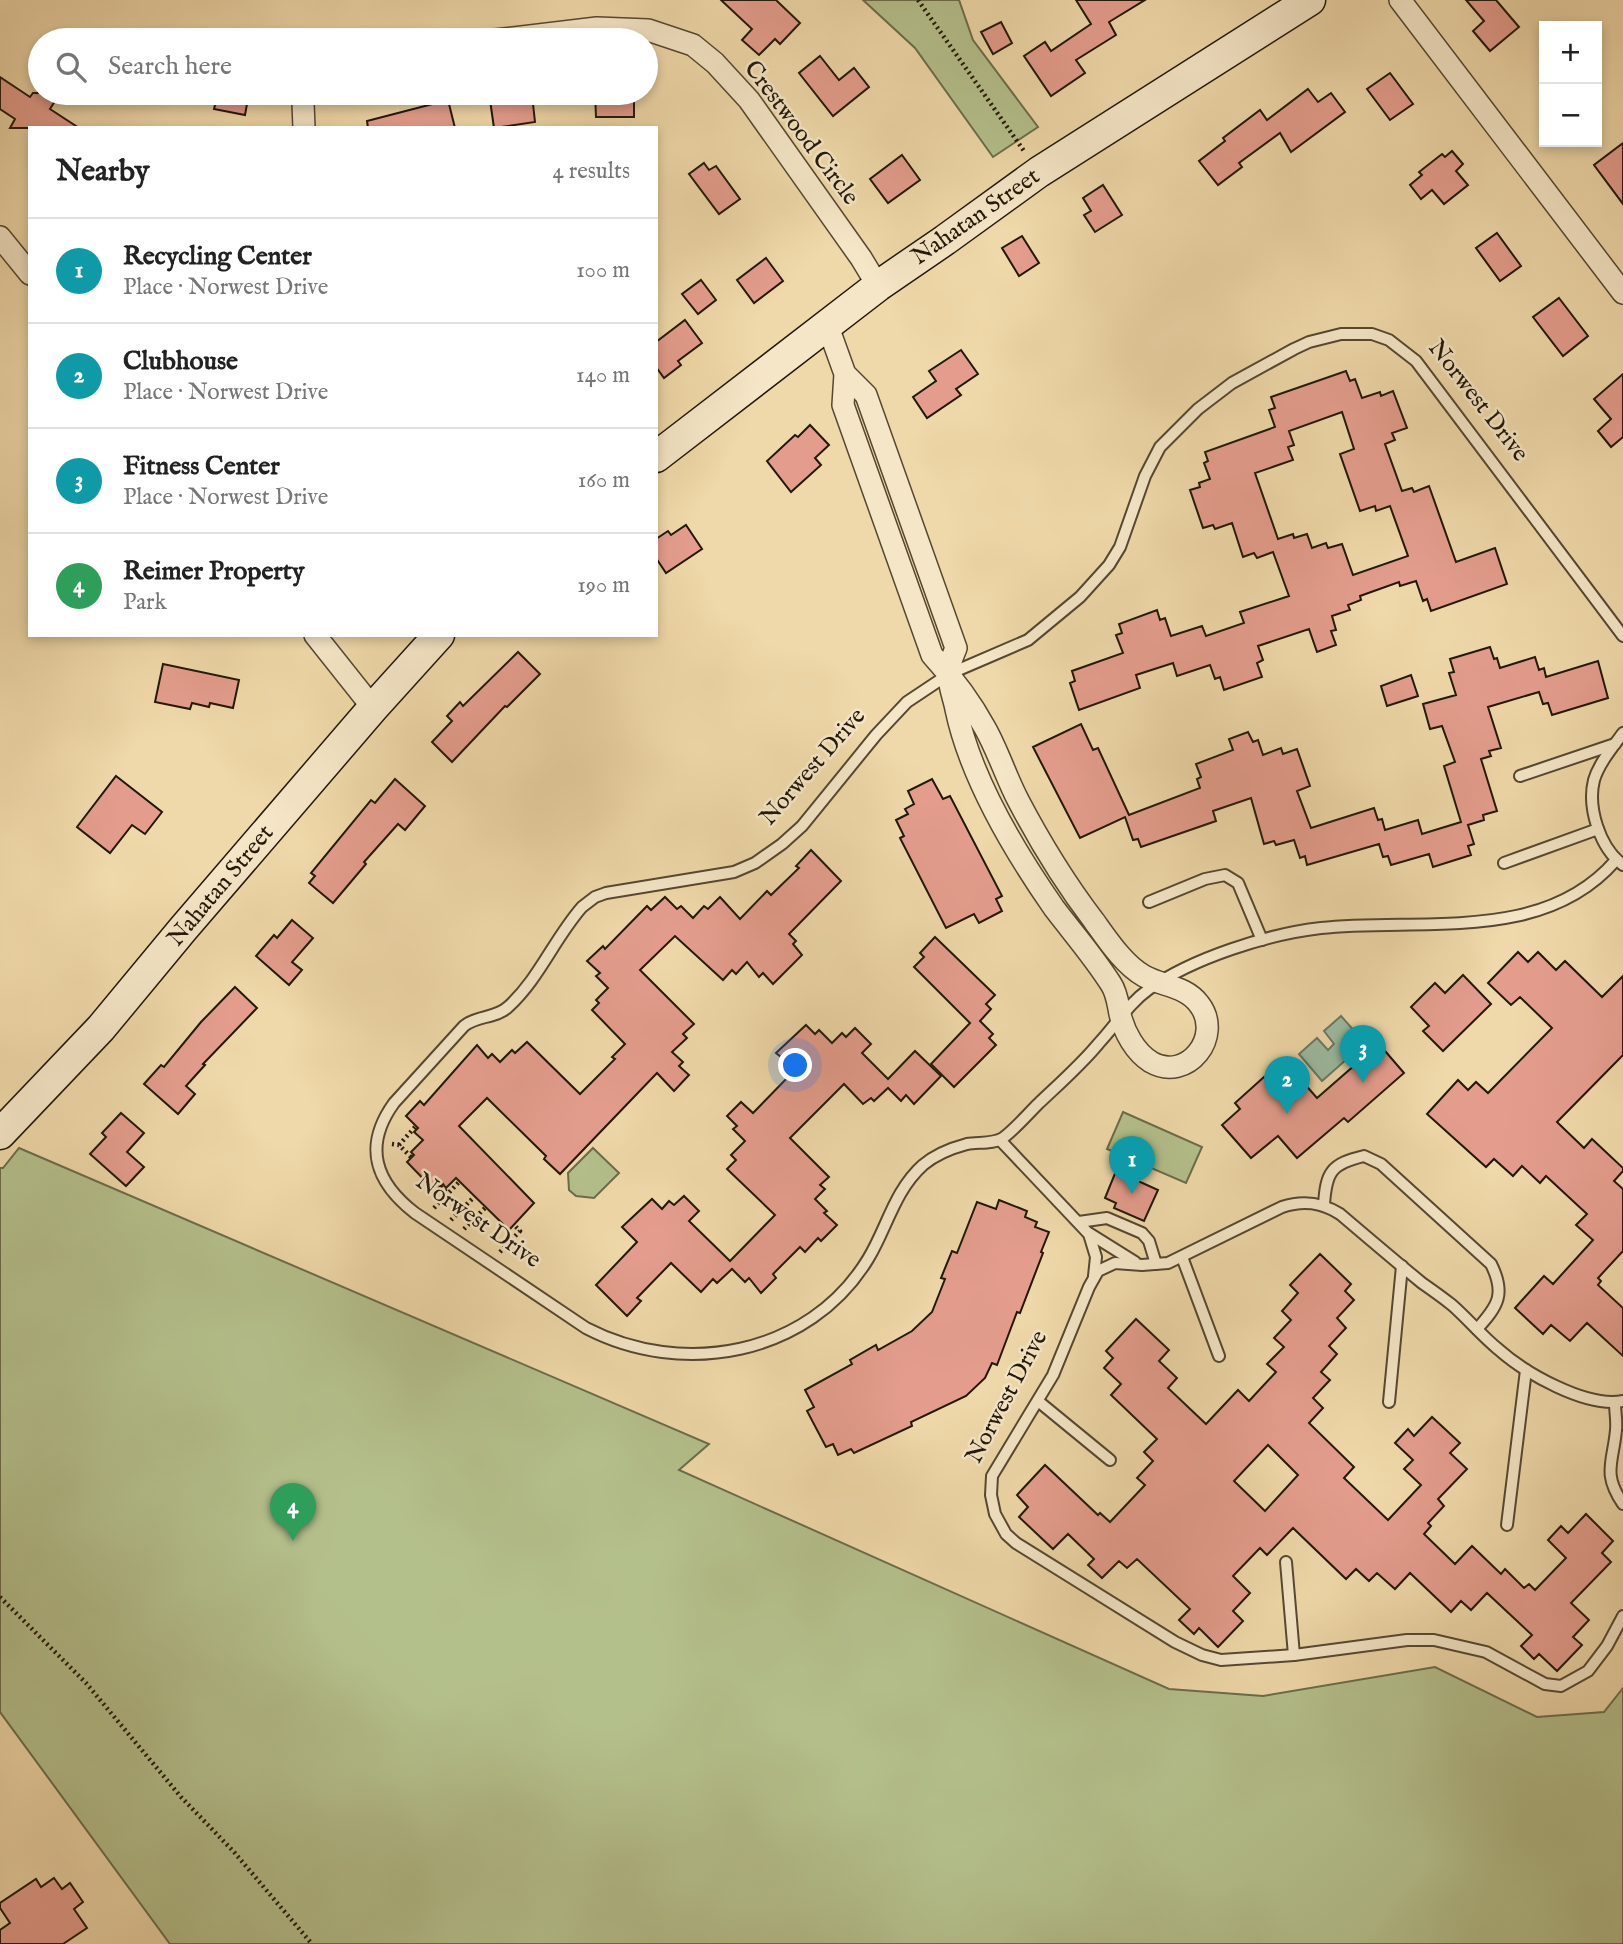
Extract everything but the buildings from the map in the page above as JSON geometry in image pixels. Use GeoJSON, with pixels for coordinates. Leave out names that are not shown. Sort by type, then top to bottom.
{"type":"FeatureCollection","features":[{"type":"Feature","properties":{"kind":"main road","name":"Nahatan Street"},"geometry":{"type":"LineString","coordinates":[[658,455],[878,286],[1039,172],[1310,0]]}},
{"type":"Feature","properties":{"kind":"main road","name":"Nahatan Street"},"geometry":{"type":"LineString","coordinates":[[0,1134],[101,1028],[373,708],[437,637]]}},
{"type":"Feature","properties":{"kind":"street"},"geometry":{"type":"LineString","coordinates":[[1399,0],[1623,293]]}},
{"type":"Feature","properties":{"kind":"street","name":"Crestwood Circle"},"geometry":{"type":"LineString","coordinates":[[658,33],[693,45],[715,63],[748,100],[861,258],[878,286]]}},
{"type":"Feature","properties":{"kind":"street"},"geometry":{"type":"LineString","coordinates":[[303,105],[304,126]]}},
{"type":"Feature","properties":{"kind":"street"},"geometry":{"type":"LineString","coordinates":[[0,237],[28,272]]}},
{"type":"Feature","properties":{"kind":"street"},"geometry":{"type":"LineString","coordinates":[[827,324],[845,374],[866,395],[956,648],[949,674],[963,740],[996,811],[1033,877],[1113,986],[1121,1017],[1135,1046],[1154,1064],[1167,1067],[1191,1060],[1201,1051],[1208,1027],[1199,1004],[1190,995],[1133,969],[1095,922],[1036,833],[1001,765],[986,728],[949,674]]}},
{"type":"Feature","properties":{"kind":"street"},"geometry":{"type":"LineString","coordinates":[[317,637],[373,708]]}},
{"type":"Feature","properties":{"kind":"lane","name":"Norwest Drive"},"geometry":{"type":"LineString","coordinates":[[1000,1140],[948,1150],[922,1166],[901,1192],[869,1259],[837,1298],[791,1331],[749,1346],[688,1355],[635,1348],[609,1340],[586,1328],[397,1198],[381,1175],[376,1153],[377,1136],[384,1117],[394,1102],[467,1024],[475,1019],[497,1015],[520,995],[576,914],[590,901],[606,893],[725,874],[755,863],[802,826],[907,702],[949,674],[1017,646],[1038,633],[1080,597],[1109,565],[1120,547],[1145,476],[1160,447],[1198,409],[1233,383],[1263,364],[1309,342],[1341,334],[1372,334],[1389,340],[1416,361],[1623,636]]}},
{"type":"Feature","properties":{"kind":"lane"},"geometry":{"type":"LineString","coordinates":[[1093,1279],[1097,1257],[1094,1243],[1087,1232],[1000,1140],[1087,1056],[1140,996],[1161,982],[1224,952],[1262,940],[1327,928],[1511,918],[1561,902],[1593,883],[1619,863],[1607,848],[1598,829],[1593,799],[1595,778],[1623,733]]}},
{"type":"Feature","properties":{"kind":"lane"},"geometry":{"type":"LineString","coordinates":[[1520,776],[1615,744]]}},
{"type":"Feature","properties":{"kind":"lane"},"geometry":{"type":"LineString","coordinates":[[1504,863],[1598,829]]}},
{"type":"Feature","properties":{"kind":"lane"},"geometry":{"type":"LineString","coordinates":[[1149,902],[1205,879],[1225,875],[1238,883],[1262,940]]}},
{"type":"Feature","properties":{"kind":"lane"},"geometry":{"type":"LineString","coordinates":[[1324,1205],[1330,1171],[1345,1161],[1364,1156],[1381,1164],[1491,1264],[1499,1284],[1499,1297],[1494,1311],[1477,1329]]}},
{"type":"Feature","properties":{"kind":"lane"},"geometry":{"type":"LineString","coordinates":[[1093,1279],[1098,1271],[1110,1264],[1168,1263],[1291,1204],[1324,1205],[1340,1214],[1450,1303],[1496,1348],[1527,1370],[1560,1387],[1595,1400],[1619,1402],[1610,1475],[1623,1504]]}},
{"type":"Feature","properties":{"kind":"lane"},"geometry":{"type":"LineString","coordinates":[[1079,1222],[1107,1218],[1142,1233],[1149,1241],[1156,1264]]}},
{"type":"Feature","properties":{"kind":"lane"},"geometry":{"type":"LineString","coordinates":[[1087,1232],[1142,1265]]}},
{"type":"Feature","properties":{"kind":"lane"},"geometry":{"type":"LineString","coordinates":[[1182,1256],[1219,1356]]}},
{"type":"Feature","properties":{"kind":"lane"},"geometry":{"type":"LineString","coordinates":[[1389,1402],[1402,1266]]}},
{"type":"Feature","properties":{"kind":"lane","name":"Norwest Drive"},"geometry":{"type":"LineString","coordinates":[[1093,1279],[1053,1375],[992,1476],[991,1495],[995,1514],[1006,1534],[1016,1543],[1164,1635],[1202,1655],[1229,1660],[1294,1655],[1407,1640],[1434,1640],[1486,1652],[1545,1684],[1562,1686],[1588,1671],[1607,1646],[1623,1616]]}},
{"type":"Feature","properties":{"kind":"lane"},"geometry":{"type":"LineString","coordinates":[[1507,1525],[1527,1370]]}},
{"type":"Feature","properties":{"kind":"lane"},"geometry":{"type":"LineString","coordinates":[[1038,1402],[1110,1460]]}},
{"type":"Feature","properties":{"kind":"lane"},"geometry":{"type":"LineString","coordinates":[[1286,1562],[1294,1655]]}},
{"type":"Feature","properties":{"kind":"path"},"geometry":{"type":"LineString","coordinates":[[918,0],[1039,172]]}},
{"type":"Feature","properties":{"kind":"path"},"geometry":{"type":"LineString","coordinates":[[411,1157],[399,1145],[416,1126]]}},
{"type":"Feature","properties":{"kind":"path"},"geometry":{"type":"LineString","coordinates":[[441,1186],[448,1194],[460,1181]]}},
{"type":"Feature","properties":{"kind":"path"},"geometry":{"type":"LineString","coordinates":[[441,1230],[475,1196]]}},
{"type":"Feature","properties":{"kind":"path"},"geometry":{"type":"LineString","coordinates":[[454,1239],[486,1208]]}},
{"type":"Feature","properties":{"kind":"path"},"geometry":{"type":"LineString","coordinates":[[490,1263],[520,1231],[514,1225]]}},
{"type":"Feature","properties":{"kind":"path"},"geometry":{"type":"LineString","coordinates":[[0,1597],[86,1683],[181,1797],[234,1852],[312,1944]]}},
{"type":"Feature","properties":{"kind":"shaded area"},"geometry":{"type":"Polygon","coordinates":[[[863,0],[959,0],[973,40],[1038,127],[993,157],[915,48],[863,0]]]}},
{"type":"Feature","properties":{"kind":"shaded area"},"geometry":{"type":"Polygon","coordinates":[[[1341,1016],[1365,1043],[1322,1081],[1299,1054],[1317,1038],[1328,1050],[1334,1044],[1324,1031],[1341,1016]]]}},
{"type":"Feature","properties":{"kind":"shaded area"},"geometry":{"type":"Polygon","coordinates":[[[1123,1112],[1202,1147],[1186,1183],[1107,1149],[1123,1112]]]}},
{"type":"Feature","properties":{"kind":"shaded area"},"geometry":{"type":"Polygon","coordinates":[[[19,1148],[709,1444],[679,1470],[1169,1689],[1263,1696],[1435,1667],[1537,1717],[1604,1712],[1623,1688],[1623,1944],[170,1944],[0,1712],[0,1168],[3,1168],[19,1148]]]}},
{"type":"Feature","properties":{"kind":"shaded area"},"geometry":{"type":"Polygon","coordinates":[[[593,1148],[619,1173],[594,1198],[576,1196],[569,1190],[568,1173],[593,1148]]]}},
{"type":"Feature","properties":{"kind":"place","name":"Fitness Center"},"geometry":{"type":"Point","coordinates":[1363,1083]}},
{"type":"Feature","properties":{"kind":"place","name":"Clubhouse"},"geometry":{"type":"Point","coordinates":[1287,1114]}},
{"type":"Feature","properties":{"kind":"place","name":"Recycling Center"},"geometry":{"type":"Point","coordinates":[1132,1194]}},
{"type":"Feature","properties":{"kind":"place","name":"Reimer Property"},"geometry":{"type":"Point","coordinates":[293,1541]}}]}
